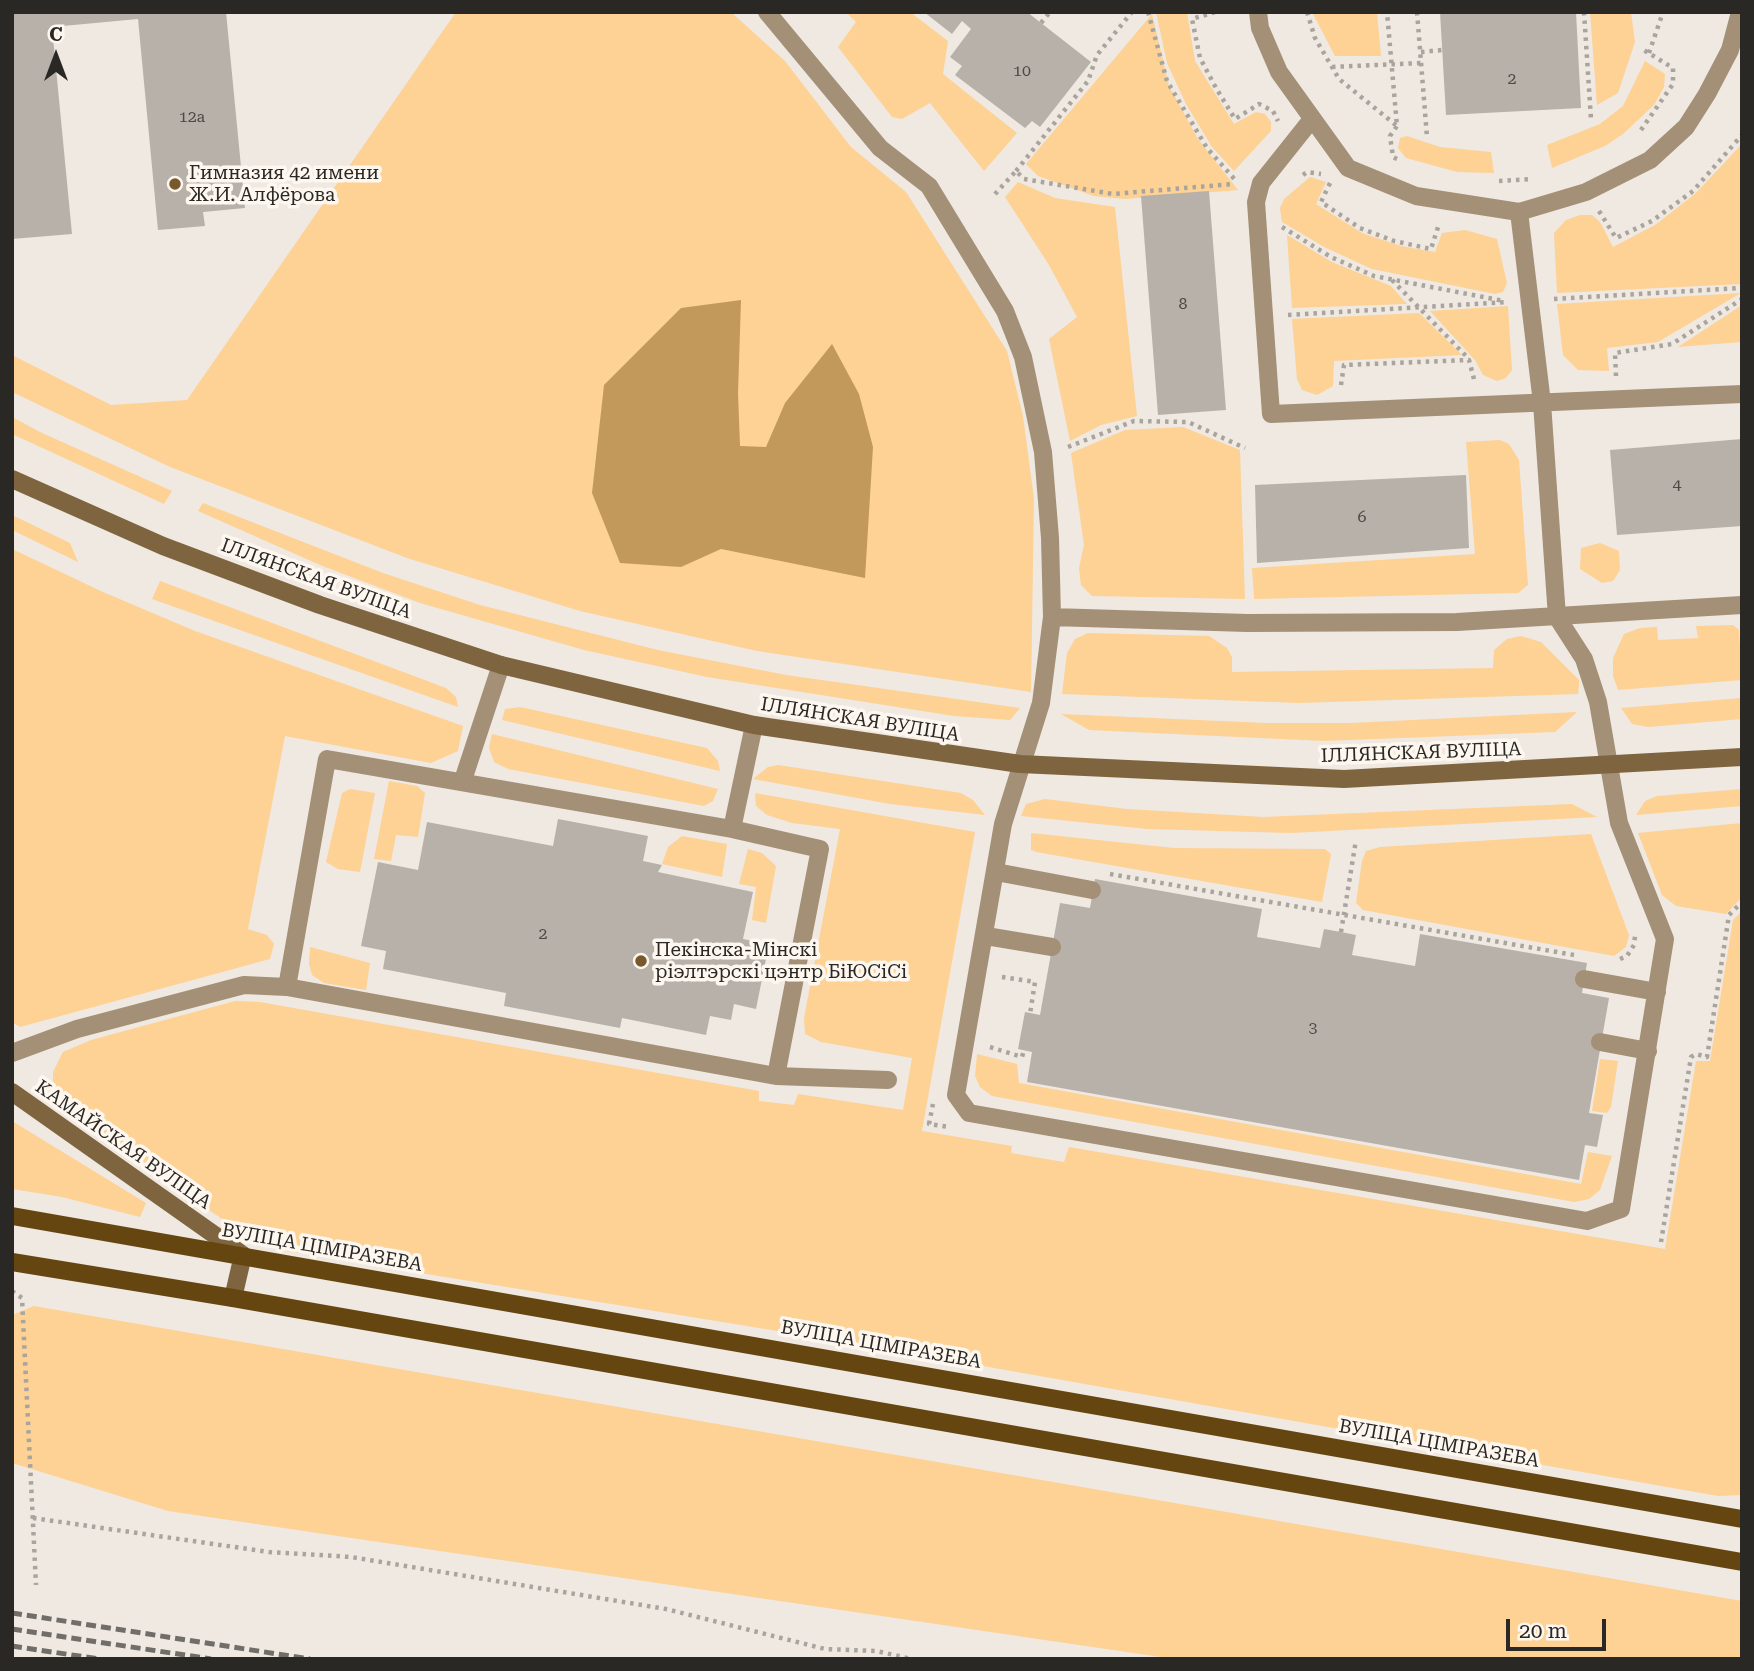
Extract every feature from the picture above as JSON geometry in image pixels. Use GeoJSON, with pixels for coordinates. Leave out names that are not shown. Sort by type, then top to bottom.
{"type":"FeatureCollection","features":[{"type":"Feature","properties":{"kind":"main road","name":"ВУЛІЦА ЦІМІРАЗЕВА"},"geometry":{"type":"LineString","coordinates":[[12,1216],[1742,1519]]}},
{"type":"Feature","properties":{"kind":"main road"},"geometry":{"type":"LineString","coordinates":[[12,1262],[233,1298],[1742,1562]]}},
{"type":"Feature","properties":{"kind":"street","name":"ІЛЛЯНСКАЯ ВУЛІЦА"},"geometry":{"type":"LineString","coordinates":[[12,479],[163,546],[320,605],[501,665],[754,725],[1020,764],[1344,779],[1742,757]]}},
{"type":"Feature","properties":{"kind":"street","name":"КАМАЙСКАЯ ВУЛІЦА"},"geometry":{"type":"LineString","coordinates":[[12,1092],[243,1255]]}},
{"type":"Feature","properties":{"kind":"street"},"geometry":{"type":"LineString","coordinates":[[233,1298],[243,1255]]}},
{"type":"Feature","properties":{"kind":"lane"},"geometry":{"type":"LineString","coordinates":[[767,12],[880,148],[929,186],[1005,311],[1023,357],[1043,452],[1050,538],[1052,617],[1041,703],[1003,824],[986,936],[956,1095],[969,1113],[1587,1221],[1621,1209],[1665,939],[1619,823],[1598,702],[1584,659],[1557,617],[1542,403],[1519,212]]}},
{"type":"Feature","properties":{"kind":"lane"},"geometry":{"type":"LineString","coordinates":[[1258,12],[1260,28],[1279,72],[1348,168],[1416,196],[1519,212],[1586,192],[1650,160],[1686,127],[1707,94],[1730,50],[1740,12]]}},
{"type":"Feature","properties":{"kind":"lane"},"geometry":{"type":"LineString","coordinates":[[1311,118],[1261,183],[1256,202],[1271,414],[1742,394]]}},
{"type":"Feature","properties":{"kind":"lane"},"geometry":{"type":"LineString","coordinates":[[1052,617],[1247,623],[1457,622],[1742,605]]}},
{"type":"Feature","properties":{"kind":"lane"},"geometry":{"type":"LineString","coordinates":[[463,780],[501,665]]}},
{"type":"Feature","properties":{"kind":"lane"},"geometry":{"type":"LineString","coordinates":[[732,829],[754,725]]}},
{"type":"Feature","properties":{"kind":"lane"},"geometry":{"type":"LineString","coordinates":[[287,987],[327,759],[463,780],[732,829],[820,849],[776,1076]]}},
{"type":"Feature","properties":{"kind":"lane"},"geometry":{"type":"LineString","coordinates":[[996,872],[1092,890]]}},
{"type":"Feature","properties":{"kind":"lane"},"geometry":{"type":"LineString","coordinates":[[986,936],[1052,947]]}},
{"type":"Feature","properties":{"kind":"lane"},"geometry":{"type":"LineString","coordinates":[[1584,979],[1657,992]]}},
{"type":"Feature","properties":{"kind":"lane"},"geometry":{"type":"LineString","coordinates":[[12,1053],[77,1030],[244,985],[287,987],[776,1076],[888,1080]]}},
{"type":"Feature","properties":{"kind":"lane"},"geometry":{"type":"LineString","coordinates":[[1600,1042],[1648,1051]]}},
{"type":"Feature","properties":{"kind":"path"},"geometry":{"type":"LineString","coordinates":[[1041,23],[1050,12]]}},
{"type":"Feature","properties":{"kind":"path"},"geometry":{"type":"LineString","coordinates":[[995,194],[1016,172],[1088,80],[1097,55],[1132,12]]}},
{"type":"Feature","properties":{"kind":"path"},"geometry":{"type":"LineString","coordinates":[[1148,12],[1167,80],[1207,148],[1236,181]]}},
{"type":"Feature","properties":{"kind":"path"},"geometry":{"type":"LineString","coordinates":[[1214,12],[1192,19],[1200,58],[1235,118],[1258,104],[1273,111],[1278,123],[1275,134]]}},
{"type":"Feature","properties":{"kind":"path"},"geometry":{"type":"LineString","coordinates":[[1307,12],[1315,38],[1339,79],[1397,126]]}},
{"type":"Feature","properties":{"kind":"path"},"geometry":{"type":"LineString","coordinates":[[1387,12],[1397,126],[1390,136],[1393,157],[1402,163]]}},
{"type":"Feature","properties":{"kind":"path"},"geometry":{"type":"LineString","coordinates":[[1418,12],[1427,137]]}},
{"type":"Feature","properties":{"kind":"path"},"geometry":{"type":"LineString","coordinates":[[1584,12],[1591,118]]}},
{"type":"Feature","properties":{"kind":"path"},"geometry":{"type":"LineString","coordinates":[[1649,53],[1662,12]]}},
{"type":"Feature","properties":{"kind":"path"},"geometry":{"type":"LineString","coordinates":[[1638,135],[1673,84],[1673,68],[1642,49]]}},
{"type":"Feature","properties":{"kind":"path"},"geometry":{"type":"LineString","coordinates":[[1421,52],[1442,50]]}},
{"type":"Feature","properties":{"kind":"path"},"geometry":{"type":"LineString","coordinates":[[1332,67],[1422,63]]}},
{"type":"Feature","properties":{"kind":"path"},"geometry":{"type":"LineString","coordinates":[[1589,206],[1598,211],[1616,238],[1652,221],[1693,191],[1742,135]]}},
{"type":"Feature","properties":{"kind":"path"},"geometry":{"type":"LineString","coordinates":[[1016,172],[1024,179],[1113,194],[1231,185],[1245,174]]}},
{"type":"Feature","properties":{"kind":"path"},"geometry":{"type":"LineString","coordinates":[[1294,181],[1307,172],[1332,179],[1321,202],[1360,228],[1394,241],[1431,249],[1440,223],[1448,221]]}},
{"type":"Feature","properties":{"kind":"path"},"geometry":{"type":"LineString","coordinates":[[1493,180],[1518,181],[1546,177]]}},
{"type":"Feature","properties":{"kind":"path"},"geometry":{"type":"LineString","coordinates":[[1278,237],[1276,224],[1331,257],[1374,276],[1512,302]]}},
{"type":"Feature","properties":{"kind":"path"},"geometry":{"type":"LineString","coordinates":[[1391,279],[1422,308],[1469,360],[1475,383],[1482,386]]}},
{"type":"Feature","properties":{"kind":"path"},"geometry":{"type":"LineString","coordinates":[[1549,287],[1551,311]]}},
{"type":"Feature","properties":{"kind":"path"},"geometry":{"type":"LineString","coordinates":[[1550,299],[1742,288]]}},
{"type":"Feature","properties":{"kind":"path"},"geometry":{"type":"LineString","coordinates":[[1512,290],[1512,302]]}},
{"type":"Feature","properties":{"kind":"path"},"geometry":{"type":"LineString","coordinates":[[1623,400],[1616,377],[1615,353],[1672,344],[1742,299]]}},
{"type":"Feature","properties":{"kind":"path"},"geometry":{"type":"LineString","coordinates":[[1284,302],[1287,327]]}},
{"type":"Feature","properties":{"kind":"path"},"geometry":{"type":"LineString","coordinates":[[1286,315],[1512,302]]}},
{"type":"Feature","properties":{"kind":"path"},"geometry":{"type":"LineString","coordinates":[[1338,389],[1344,365],[1469,360]]}},
{"type":"Feature","properties":{"kind":"path"},"geometry":{"type":"LineString","coordinates":[[1607,378],[1616,377]]}},
{"type":"Feature","properties":{"kind":"path"},"geometry":{"type":"LineString","coordinates":[[1064,449],[1134,421],[1188,422],[1245,447]]}},
{"type":"Feature","properties":{"kind":"path"},"geometry":{"type":"LineString","coordinates":[[1341,932],[1356,840]]}},
{"type":"Feature","properties":{"kind":"path"},"geometry":{"type":"LineString","coordinates":[[1097,872],[1581,956]]}},
{"type":"Feature","properties":{"kind":"path"},"geometry":{"type":"LineString","coordinates":[[1661,1242],[1691,1057],[1696,1054],[1707,1056],[1729,915],[1742,902]]}},
{"type":"Feature","properties":{"kind":"path"},"geometry":{"type":"LineString","coordinates":[[1614,962],[1627,956],[1634,945],[1635,931]]}},
{"type":"Feature","properties":{"kind":"path"},"geometry":{"type":"LineString","coordinates":[[978,973],[1035,982],[1030,1014]]}},
{"type":"Feature","properties":{"kind":"path"},"geometry":{"type":"LineString","coordinates":[[12,1291],[22,1298],[36,1585]]}},
{"type":"Feature","properties":{"kind":"path"},"geometry":{"type":"LineString","coordinates":[[33,1518],[269,1552],[365,1559],[666,1609],[825,1649],[876,1651],[912,1659]]}},
{"type":"Feature","properties":{"kind":"shaded area"},"geometry":{"type":"Polygon","coordinates":[[[456,12],[731,12],[785,61],[851,147],[906,192],[1007,351],[1023,416],[1034,499],[1031,692],[757,651],[580,611],[407,558],[170,467],[12,392],[12,355],[111,405],[187,400],[456,12]]]}},
{"type":"Feature","properties":{"kind":"shaded area"},"geometry":{"type":"Polygon","coordinates":[[[846,12],[910,12],[948,41],[943,74],[1017,133],[984,171],[930,103],[902,119],[892,117],[838,47],[856,22],[846,12]]]}},
{"type":"Feature","properties":{"kind":"shaded area"},"geometry":{"type":"Polygon","coordinates":[[[1156,12],[1187,12],[1195,61],[1234,124],[1256,112],[1265,114],[1271,122],[1271,131],[1234,171],[1212,147],[1186,104],[1167,63],[1156,12]]]}},
{"type":"Feature","properties":{"kind":"shaded area"},"geometry":{"type":"Polygon","coordinates":[[[1312,12],[1377,12],[1381,56],[1335,56],[1312,12]]]}},
{"type":"Feature","properties":{"kind":"shaded area"},"geometry":{"type":"Polygon","coordinates":[[[1590,12],[1631,12],[1635,42],[1618,93],[1597,105],[1590,12]]]}},
{"type":"Feature","properties":{"kind":"shaded area"},"geometry":{"type":"Polygon","coordinates":[[[1152,14],[1169,86],[1198,139],[1238,190],[1125,199],[1094,196],[1038,176],[1026,164],[1152,14]]]}},
{"type":"Feature","properties":{"kind":"shaded area"},"geometry":{"type":"Polygon","coordinates":[[[1645,61],[1665,74],[1664,87],[1654,105],[1623,134],[1605,146],[1552,168],[1547,145],[1600,124],[1623,106],[1645,61]]]}},
{"type":"Feature","properties":{"kind":"shaded area"},"geometry":{"type":"Polygon","coordinates":[[[1407,136],[1440,147],[1491,152],[1494,173],[1457,172],[1406,158],[1398,148],[1400,138],[1407,136]]]}},
{"type":"Feature","properties":{"kind":"shaded area"},"geometry":{"type":"Polygon","coordinates":[[[1742,144],[1742,284],[1557,293],[1554,233],[1566,220],[1580,215],[1592,215],[1600,222],[1613,247],[1655,225],[1695,194],[1742,144]]]}},
{"type":"Feature","properties":{"kind":"shaded area"},"geometry":{"type":"Polygon","coordinates":[[[1310,177],[1326,182],[1316,204],[1362,233],[1401,246],[1435,252],[1442,233],[1465,230],[1497,239],[1507,283],[1503,292],[1495,294],[1372,269],[1326,248],[1282,222],[1280,208],[1284,199],[1310,177]]]}},
{"type":"Feature","properties":{"kind":"shaded area"},"geometry":{"type":"Polygon","coordinates":[[[1018,182],[1055,198],[1115,207],[1137,416],[1101,425],[1070,441],[1049,339],[1077,317],[1049,265],[1005,197],[1018,182]]]}},
{"type":"Feature","properties":{"kind":"shaded area"},"geometry":{"type":"Polygon","coordinates":[[[1287,235],[1332,262],[1391,286],[1407,304],[1292,308],[1287,235]]]}},
{"type":"Feature","properties":{"kind":"shaded area"},"geometry":{"type":"Polygon","coordinates":[[[1741,293],[1658,342],[1607,348],[1609,371],[1578,370],[1563,355],[1557,304],[1741,293]]]}},
{"type":"Feature","properties":{"kind":"shaded area"},"geometry":{"type":"Polygon","coordinates":[[[741,300],[738,393],[740,446],[766,447],[785,403],[832,344],[859,394],[873,447],[865,578],[721,549],[681,567],[620,563],[592,493],[604,385],[681,308],[741,300]]]}},
{"type":"Feature","properties":{"kind":"shaded area"},"geometry":{"type":"Polygon","coordinates":[[[1742,305],[1742,342],[1678,347],[1742,305]]]}},
{"type":"Feature","properties":{"kind":"shaded area"},"geometry":{"type":"Polygon","coordinates":[[[1508,306],[1512,370],[1506,378],[1497,381],[1483,375],[1475,360],[1430,311],[1508,306]]]}},
{"type":"Feature","properties":{"kind":"shaded area"},"geometry":{"type":"Polygon","coordinates":[[[1419,313],[1462,355],[1334,361],[1333,386],[1317,395],[1302,390],[1297,379],[1292,319],[1419,313]]]}},
{"type":"Feature","properties":{"kind":"shaded area"},"geometry":{"type":"Polygon","coordinates":[[[12,417],[172,491],[164,504],[12,434],[12,417]]]}},
{"type":"Feature","properties":{"kind":"shaded area"},"geometry":{"type":"Polygon","coordinates":[[[1183,427],[1240,450],[1245,599],[1092,596],[1081,585],[1079,568],[1084,545],[1071,453],[1125,430],[1183,427]]]}},
{"type":"Feature","properties":{"kind":"shaded area"},"geometry":{"type":"Polygon","coordinates":[[[1500,440],[1509,444],[1519,460],[1528,585],[1518,593],[1254,599],[1252,568],[1475,554],[1466,442],[1500,440]]]}},
{"type":"Feature","properties":{"kind":"shaded area"},"geometry":{"type":"Polygon","coordinates":[[[203,503],[383,573],[480,605],[658,650],[786,675],[1020,708],[1010,720],[954,716],[707,677],[584,650],[420,603],[320,565],[198,511],[203,503]]]}},
{"type":"Feature","properties":{"kind":"shaded area"},"geometry":{"type":"Polygon","coordinates":[[[12,515],[70,543],[78,562],[12,530],[12,515]]]}},
{"type":"Feature","properties":{"kind":"shaded area"},"geometry":{"type":"Polygon","coordinates":[[[1600,543],[1619,551],[1620,570],[1613,581],[1602,583],[1580,569],[1581,548],[1600,543]]]}},
{"type":"Feature","properties":{"kind":"shaded area"},"geometry":{"type":"Polygon","coordinates":[[[12,549],[195,631],[463,726],[458,751],[431,763],[285,736],[248,929],[267,935],[274,944],[270,959],[20,1027],[12,1022],[12,549]]]}},
{"type":"Feature","properties":{"kind":"shaded area"},"geometry":{"type":"Polygon","coordinates":[[[160,581],[446,688],[456,697],[458,707],[152,599],[160,581]]]}},
{"type":"Feature","properties":{"kind":"shaded area"},"geometry":{"type":"Polygon","coordinates":[[[1733,625],[1739,630],[1742,680],[1618,690],[1613,676],[1613,658],[1624,634],[1640,628],[1657,627],[1658,640],[1698,638],[1696,626],[1733,625]]]}},
{"type":"Feature","properties":{"kind":"shaded area"},"geometry":{"type":"Polygon","coordinates":[[[1088,633],[1209,636],[1227,648],[1232,657],[1232,672],[1493,668],[1494,650],[1507,639],[1521,636],[1541,642],[1579,680],[1578,694],[1299,703],[1062,694],[1067,653],[1075,639],[1088,633]]]}},
{"type":"Feature","properties":{"kind":"shaded area"},"geometry":{"type":"Polygon","coordinates":[[[1742,698],[1742,719],[1648,727],[1632,724],[1621,708],[1742,698]]]}},
{"type":"Feature","properties":{"kind":"shaded area"},"geometry":{"type":"Polygon","coordinates":[[[520,707],[707,748],[718,761],[720,771],[502,720],[505,709],[520,707]]]}},
{"type":"Feature","properties":{"kind":"shaded area"},"geometry":{"type":"Polygon","coordinates":[[[1577,712],[1555,732],[1324,741],[1089,730],[1061,714],[1266,723],[1351,723],[1577,712]]]}},
{"type":"Feature","properties":{"kind":"shaded area"},"geometry":{"type":"Polygon","coordinates":[[[492,734],[718,789],[713,801],[704,806],[508,769],[494,762],[489,748],[492,734]]]}},
{"type":"Feature","properties":{"kind":"shaded area"},"geometry":{"type":"Polygon","coordinates":[[[778,765],[961,793],[973,800],[985,815],[890,804],[753,779],[768,767],[778,765]]]}},
{"type":"Feature","properties":{"kind":"shaded area"},"geometry":{"type":"Polygon","coordinates":[[[389,781],[417,786],[425,793],[418,837],[396,835],[391,861],[374,859],[389,781]]]}},
{"type":"Feature","properties":{"kind":"shaded area"},"geometry":{"type":"Polygon","coordinates":[[[350,789],[375,793],[360,872],[338,869],[326,862],[342,793],[350,789]]]}},
{"type":"Feature","properties":{"kind":"shaded area"},"geometry":{"type":"Polygon","coordinates":[[[1742,789],[1742,806],[1636,815],[1645,801],[1657,796],[1742,789]]]}},
{"type":"Feature","properties":{"kind":"shaded area"},"geometry":{"type":"Polygon","coordinates":[[[755,793],[975,832],[922,1131],[1012,1146],[1011,1153],[1064,1162],[1069,1147],[1665,1249],[1696,1061],[1710,1061],[1733,920],[1742,911],[1742,1495],[1718,1496],[870,1346],[285,1251],[250,1238],[74,1118],[53,1098],[53,1072],[63,1052],[91,1040],[235,1001],[260,1002],[759,1091],[759,1101],[794,1105],[798,1094],[903,1110],[912,1058],[821,1042],[805,1034],[804,1018],[840,829],[792,823],[767,815],[756,806],[755,793]]]}},
{"type":"Feature","properties":{"kind":"shaded area"},"geometry":{"type":"Polygon","coordinates":[[[1045,799],[1127,809],[1263,817],[1572,804],[1597,817],[1291,833],[1147,829],[1021,816],[1026,804],[1045,799]]]}},
{"type":"Feature","properties":{"kind":"shaded area"},"geometry":{"type":"Polygon","coordinates":[[[1742,823],[1742,897],[1726,914],[1676,906],[1662,895],[1638,833],[1742,823]]]}},
{"type":"Feature","properties":{"kind":"shaded area"},"geometry":{"type":"Polygon","coordinates":[[[1031,833],[1174,848],[1325,849],[1331,854],[1322,902],[1036,852],[1031,850],[1031,833]]]}},
{"type":"Feature","properties":{"kind":"shaded area"},"geometry":{"type":"Polygon","coordinates":[[[1591,834],[1629,935],[1626,947],[1614,956],[1363,910],[1356,903],[1366,851],[1380,847],[1591,834]]]}},
{"type":"Feature","properties":{"kind":"shaded area"},"geometry":{"type":"Polygon","coordinates":[[[682,836],[727,844],[722,877],[662,864],[668,847],[682,836]]]}},
{"type":"Feature","properties":{"kind":"shaded area"},"geometry":{"type":"Polygon","coordinates":[[[748,849],[762,853],[776,866],[766,923],[752,920],[756,887],[739,884],[748,849]]]}},
{"type":"Feature","properties":{"kind":"shaded area"},"geometry":{"type":"Polygon","coordinates":[[[310,947],[370,963],[366,990],[324,983],[312,975],[309,964],[310,947]]]}},
{"type":"Feature","properties":{"kind":"shaded area"},"geometry":{"type":"Polygon","coordinates":[[[977,1054],[1017,1064],[1019,1083],[1581,1184],[1588,1152],[1612,1156],[1600,1190],[1589,1199],[1574,1202],[992,1096],[980,1087],[975,1076],[977,1054]]]}},
{"type":"Feature","properties":{"kind":"shaded area"},"geometry":{"type":"Polygon","coordinates":[[[1600,1059],[1618,1061],[1611,1107],[1607,1113],[1592,1111],[1600,1059]]]}},
{"type":"Feature","properties":{"kind":"shaded area"},"geometry":{"type":"Polygon","coordinates":[[[12,1121],[146,1203],[140,1217],[62,1197],[12,1189],[12,1121]]]}},
{"type":"Feature","properties":{"kind":"shaded area"},"geometry":{"type":"Polygon","coordinates":[[[34,1306],[1742,1601],[1742,1659],[1174,1659],[168,1511],[12,1463],[12,1315],[34,1306]]]}},
{"type":"Feature","properties":{"kind":"building"},"geometry":{"type":"Polygon","coordinates":[[[12,12],[226,12],[245,208],[203,212],[205,226],[158,230],[138,19],[52,27],[72,234],[12,239],[12,12]]]}},
{"type":"Feature","properties":{"kind":"building"},"geometry":{"type":"Polygon","coordinates":[[[924,12],[1027,12],[1091,62],[1040,127],[1032,121],[1025,128],[955,75],[962,66],[950,57],[971,29],[962,21],[952,34],[924,12]]]}},
{"type":"Feature","properties":{"kind":"building"},"geometry":{"type":"Polygon","coordinates":[[[1440,12],[1576,12],[1581,108],[1446,115],[1440,12]]]}},
{"type":"Feature","properties":{"kind":"building"},"geometry":{"type":"Polygon","coordinates":[[[1209,191],[1226,410],[1158,415],[1141,196],[1209,191]]]}},
{"type":"Feature","properties":{"kind":"building"},"geometry":{"type":"Polygon","coordinates":[[[1742,439],[1742,526],[1617,535],[1610,450],[1742,439]]]}},
{"type":"Feature","properties":{"kind":"building"},"geometry":{"type":"Polygon","coordinates":[[[1466,475],[1469,548],[1257,563],[1255,485],[1466,475]]]}},
{"type":"Feature","properties":{"kind":"building"},"geometry":{"type":"Polygon","coordinates":[[[558,819],[648,836],[643,861],[662,865],[658,872],[753,892],[743,939],[769,944],[756,1009],[734,1004],[731,1020],[710,1016],[706,1035],[622,1018],[620,1028],[504,1006],[506,993],[383,969],[386,951],[361,946],[378,862],[418,870],[427,822],[553,846],[558,819]]]}},
{"type":"Feature","properties":{"kind":"building"},"geometry":{"type":"Polygon","coordinates":[[[1095,879],[1262,909],[1257,937],[1320,948],[1324,929],[1341,932],[1356,935],[1352,955],[1415,966],[1420,934],[1587,963],[1582,993],[1609,998],[1589,1113],[1603,1115],[1597,1147],[1585,1145],[1579,1180],[1027,1082],[1032,1052],[1018,1049],[1025,1012],[1040,1015],[1060,903],[1090,908],[1095,879]]]}},
{"type":"Feature","properties":{"kind":"railway"},"geometry":{"type":"LineString","coordinates":[[12,1613],[310,1659]]}},
{"type":"Feature","properties":{"kind":"railway"},"geometry":{"type":"LineString","coordinates":[[12,1629],[211,1659]]}},
{"type":"Feature","properties":{"kind":"railway"},"geometry":{"type":"LineString","coordinates":[[12,1646],[99,1659]]}},
{"type":"Feature","properties":{"kind":"place","name":"Гимназия 42 имени Ж.И. Алфёрова"},"geometry":{"type":"Point","coordinates":[175,184]}},
{"type":"Feature","properties":{"kind":"place","name":"Пекінска-Мінскі ріэлтэрскі цэнтр БіЮСіСі"},"geometry":{"type":"Point","coordinates":[641,961]}}]}
